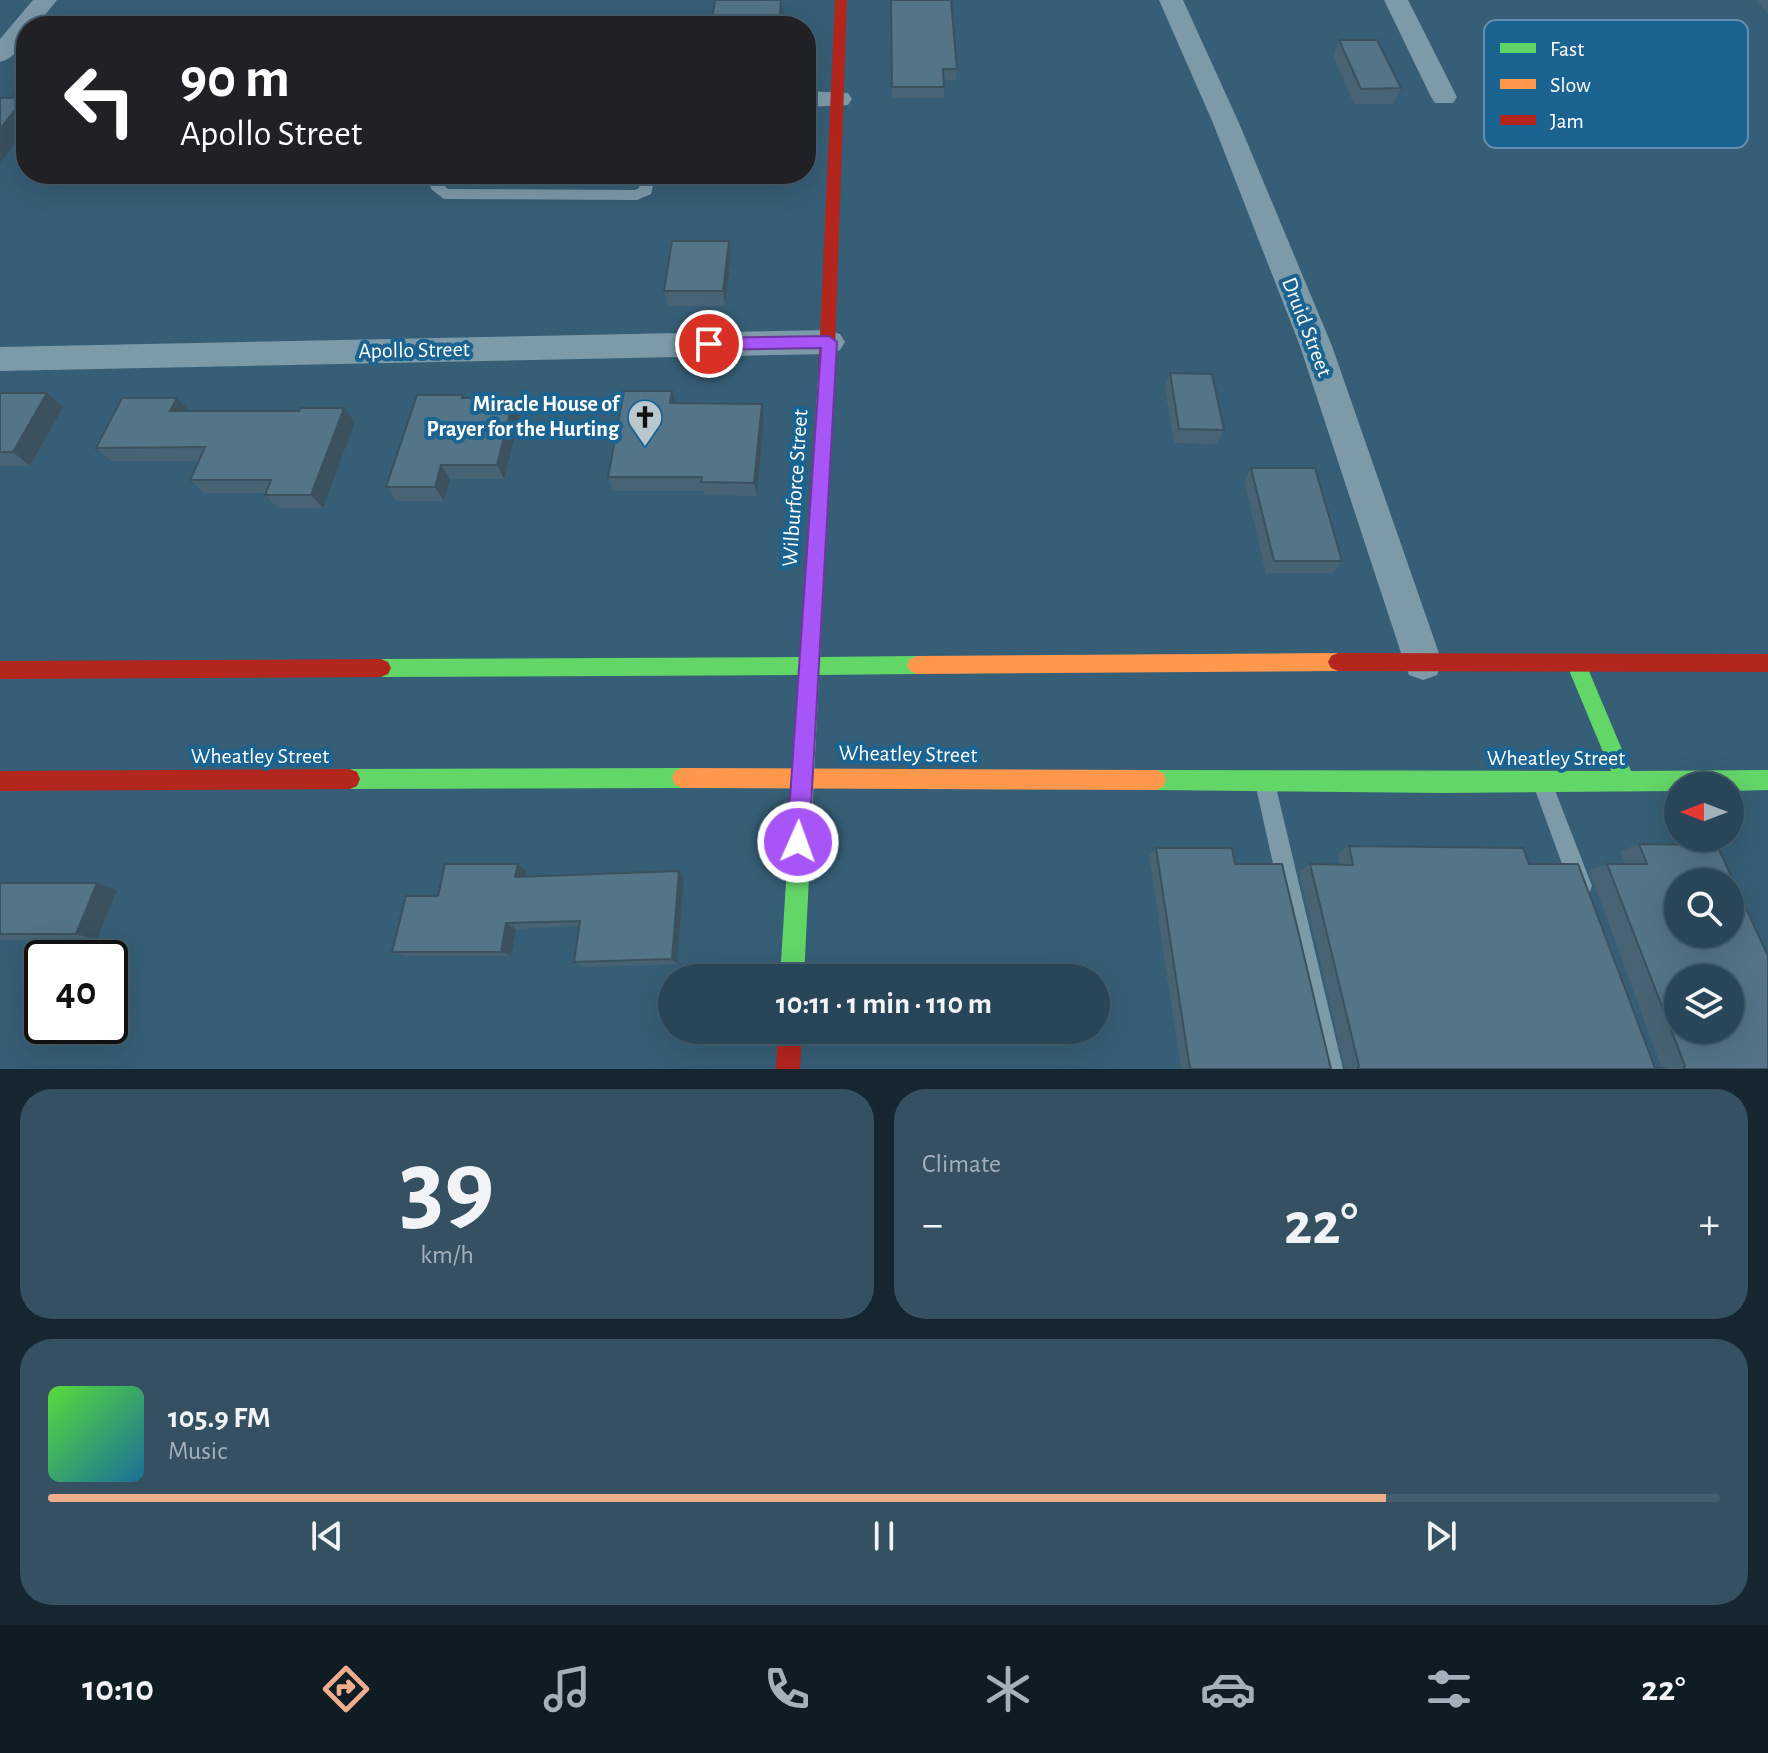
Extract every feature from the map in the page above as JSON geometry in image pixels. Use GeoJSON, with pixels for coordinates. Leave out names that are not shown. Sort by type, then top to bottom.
{"type":"FeatureCollection","features":[{"type":"Feature","properties":{"kind":"main road","name":"Wilburforce Street"},"geometry":{"type":"LineString","coordinates":[[793,964],[800,777],[829,342],[841,0]]}},
{"type":"Feature","properties":{"kind":"main road"},"geometry":{"type":"LineString","coordinates":[[1576,663],[1625,781]]}},
{"type":"Feature","properties":{"kind":"main road"},"geometry":{"type":"LineString","coordinates":[[0,670],[1768,663]]}},
{"type":"Feature","properties":{"kind":"main road","name":"Wheatley Street"},"geometry":{"type":"LineString","coordinates":[[0,781],[800,777],[1542,782],[1768,780]]}},
{"type":"Feature","properties":{"kind":"main road"},"geometry":{"type":"LineString","coordinates":[[788,1069],[789,1044]]}},
{"type":"Feature","properties":{"kind":"street"},"geometry":{"type":"LineString","coordinates":[[32,16],[45,0]]}},
{"type":"Feature","properties":{"kind":"street","name":"Druid Street"},"geometry":{"type":"LineString","coordinates":[[1171,0],[1226,123],[1316,346],[1423,662]]}},
{"type":"Feature","properties":{"kind":"street"},"geometry":{"type":"LineString","coordinates":[[1396,0],[1444,97]]}},
{"type":"Feature","properties":{"kind":"street"},"geometry":{"type":"LineString","coordinates":[[0,55],[16,35]]}},
{"type":"Feature","properties":{"kind":"street"},"geometry":{"type":"LineString","coordinates":[[816,99],[839,99]]}},
{"type":"Feature","properties":{"kind":"street","name":"Apollo Street"},"geometry":{"type":"LineString","coordinates":[[0,359],[829,342]]}},
{"type":"Feature","properties":{"kind":"lane"},"geometry":{"type":"LineString","coordinates":[[436,184],[444,194],[623,195],[646,191],[647,184]]}},
{"type":"Feature","properties":{"kind":"lane"},"geometry":{"type":"LineString","coordinates":[[1265,781],[1331,1069]]}},
{"type":"Feature","properties":{"kind":"lane"},"geometry":{"type":"LineString","coordinates":[[1542,782],[1590,911]]}},
{"type":"Feature","properties":{"kind":"building"},"geometry":{"type":"Polygon","coordinates":[[[715,0],[781,0],[780,16],[713,16],[715,0]]]}},
{"type":"Feature","properties":{"kind":"building"},"geometry":{"type":"Polygon","coordinates":[[[891,0],[951,0],[957,69],[943,69],[944,87],[892,87],[891,0]]]}},
{"type":"Feature","properties":{"kind":"building"},"geometry":{"type":"Polygon","coordinates":[[[1339,40],[1377,40],[1401,88],[1361,89],[1339,40]]]}},
{"type":"Feature","properties":{"kind":"building"},"geometry":{"type":"Polygon","coordinates":[[[16,88],[16,109],[0,129],[0,98],[13,98],[16,88]]]}},
{"type":"Feature","properties":{"kind":"building"},"geometry":{"type":"Polygon","coordinates":[[[672,241],[729,241],[723,291],[664,291],[672,241]]]}},
{"type":"Feature","properties":{"kind":"building"},"geometry":{"type":"Polygon","coordinates":[[[1170,373],[1212,374],[1224,430],[1179,429],[1170,373]]]}},
{"type":"Feature","properties":{"kind":"building"},"geometry":{"type":"Polygon","coordinates":[[[624,391],[672,391],[670,403],[762,404],[754,483],[701,482],[702,477],[608,477],[624,391]]]}},
{"type":"Feature","properties":{"kind":"building"},"geometry":{"type":"Polygon","coordinates":[[[0,393],[47,393],[13,452],[0,452],[0,393]]]}},
{"type":"Feature","properties":{"kind":"building"},"geometry":{"type":"Polygon","coordinates":[[[417,395],[514,398],[497,465],[441,465],[435,487],[386,487],[417,395]]]}},
{"type":"Feature","properties":{"kind":"building"},"geometry":{"type":"Polygon","coordinates":[[[122,398],[177,398],[170,411],[344,408],[311,495],[265,495],[271,480],[190,480],[205,447],[96,448],[122,398]]]}},
{"type":"Feature","properties":{"kind":"building"},"geometry":{"type":"Polygon","coordinates":[[[1251,468],[1315,468],[1342,561],[1274,561],[1251,468]]]}},
{"type":"Feature","properties":{"kind":"building"},"geometry":{"type":"Polygon","coordinates":[[[1639,844],[1664,844],[1664,852],[1720,852],[1728,868],[1664,868],[1664,948],[1744,948],[1744,904],[1768,956],[1768,1069],[1683,1069],[1685,1066],[1677,1044],[1744,1044],[1744,964],[1664,964],[1664,1012],[1607,864],[1647,864],[1639,844]]]}},
{"type":"Feature","properties":{"kind":"building"},"geometry":{"type":"Polygon","coordinates":[[[1349,846],[1523,848],[1529,864],[1578,864],[1655,1068],[1667,1069],[1357,1069],[1359,1066],[1310,864],[1353,865],[1349,846]]]}},
{"type":"Feature","properties":{"kind":"building"},"geometry":{"type":"Polygon","coordinates":[[[1156,848],[1232,848],[1235,864],[1282,864],[1331,1069],[1190,1069],[1156,848]]]}},
{"type":"Feature","properties":{"kind":"building"},"geometry":{"type":"Polygon","coordinates":[[[445,864],[518,864],[515,877],[679,871],[672,959],[574,962],[580,921],[506,923],[501,952],[392,952],[406,896],[438,896],[445,864]]]}},
{"type":"Feature","properties":{"kind":"building"},"geometry":{"type":"Polygon","coordinates":[[[0,883],[97,883],[76,934],[0,934],[0,883]]]}},
{"type":"Feature","properties":{"kind":"traffic: fast"},"geometry":{"type":"LineString","coordinates":[[793,964],[826,379]]}},
{"type":"Feature","properties":{"kind":"traffic: fast"},"geometry":{"type":"LineString","coordinates":[[1576,663],[1625,781]]}},
{"type":"Feature","properties":{"kind":"traffic: fast"},"geometry":{"type":"LineString","coordinates":[[381,668],[917,665]]}},
{"type":"Feature","properties":{"kind":"traffic: fast"},"geometry":{"type":"LineString","coordinates":[[350,779],[682,778]]}},
{"type":"Feature","properties":{"kind":"traffic: fast"},"geometry":{"type":"LineString","coordinates":[[1156,780],[1444,783],[1768,780]]}},
{"type":"Feature","properties":{"kind":"traffic: slow"},"geometry":{"type":"LineString","coordinates":[[917,665],[1338,662]]}},
{"type":"Feature","properties":{"kind":"traffic: slow"},"geometry":{"type":"LineString","coordinates":[[682,778],[1156,780]]}},
{"type":"Feature","properties":{"kind":"traffic: jam"},"geometry":{"type":"LineString","coordinates":[[826,379],[841,0]]}},
{"type":"Feature","properties":{"kind":"traffic: jam"},"geometry":{"type":"LineString","coordinates":[[1338,662],[1768,663]]}},
{"type":"Feature","properties":{"kind":"traffic: jam"},"geometry":{"type":"LineString","coordinates":[[0,670],[381,668]]}},
{"type":"Feature","properties":{"kind":"traffic: jam"},"geometry":{"type":"LineString","coordinates":[[0,781],[350,779]]}},
{"type":"Feature","properties":{"kind":"traffic: jam"},"geometry":{"type":"LineString","coordinates":[[788,1069],[789,1044]]}},
{"type":"Feature","properties":{"kind":"place","name":"Miracle House of Prayer for the Hurting"},"geometry":{"type":"Point","coordinates":[645,448]}},
{"type":"Feature","properties":{"kind":"route"},"geometry":{"type":"LineString","coordinates":[[709,344],[829,342],[798,842]]}}]}
